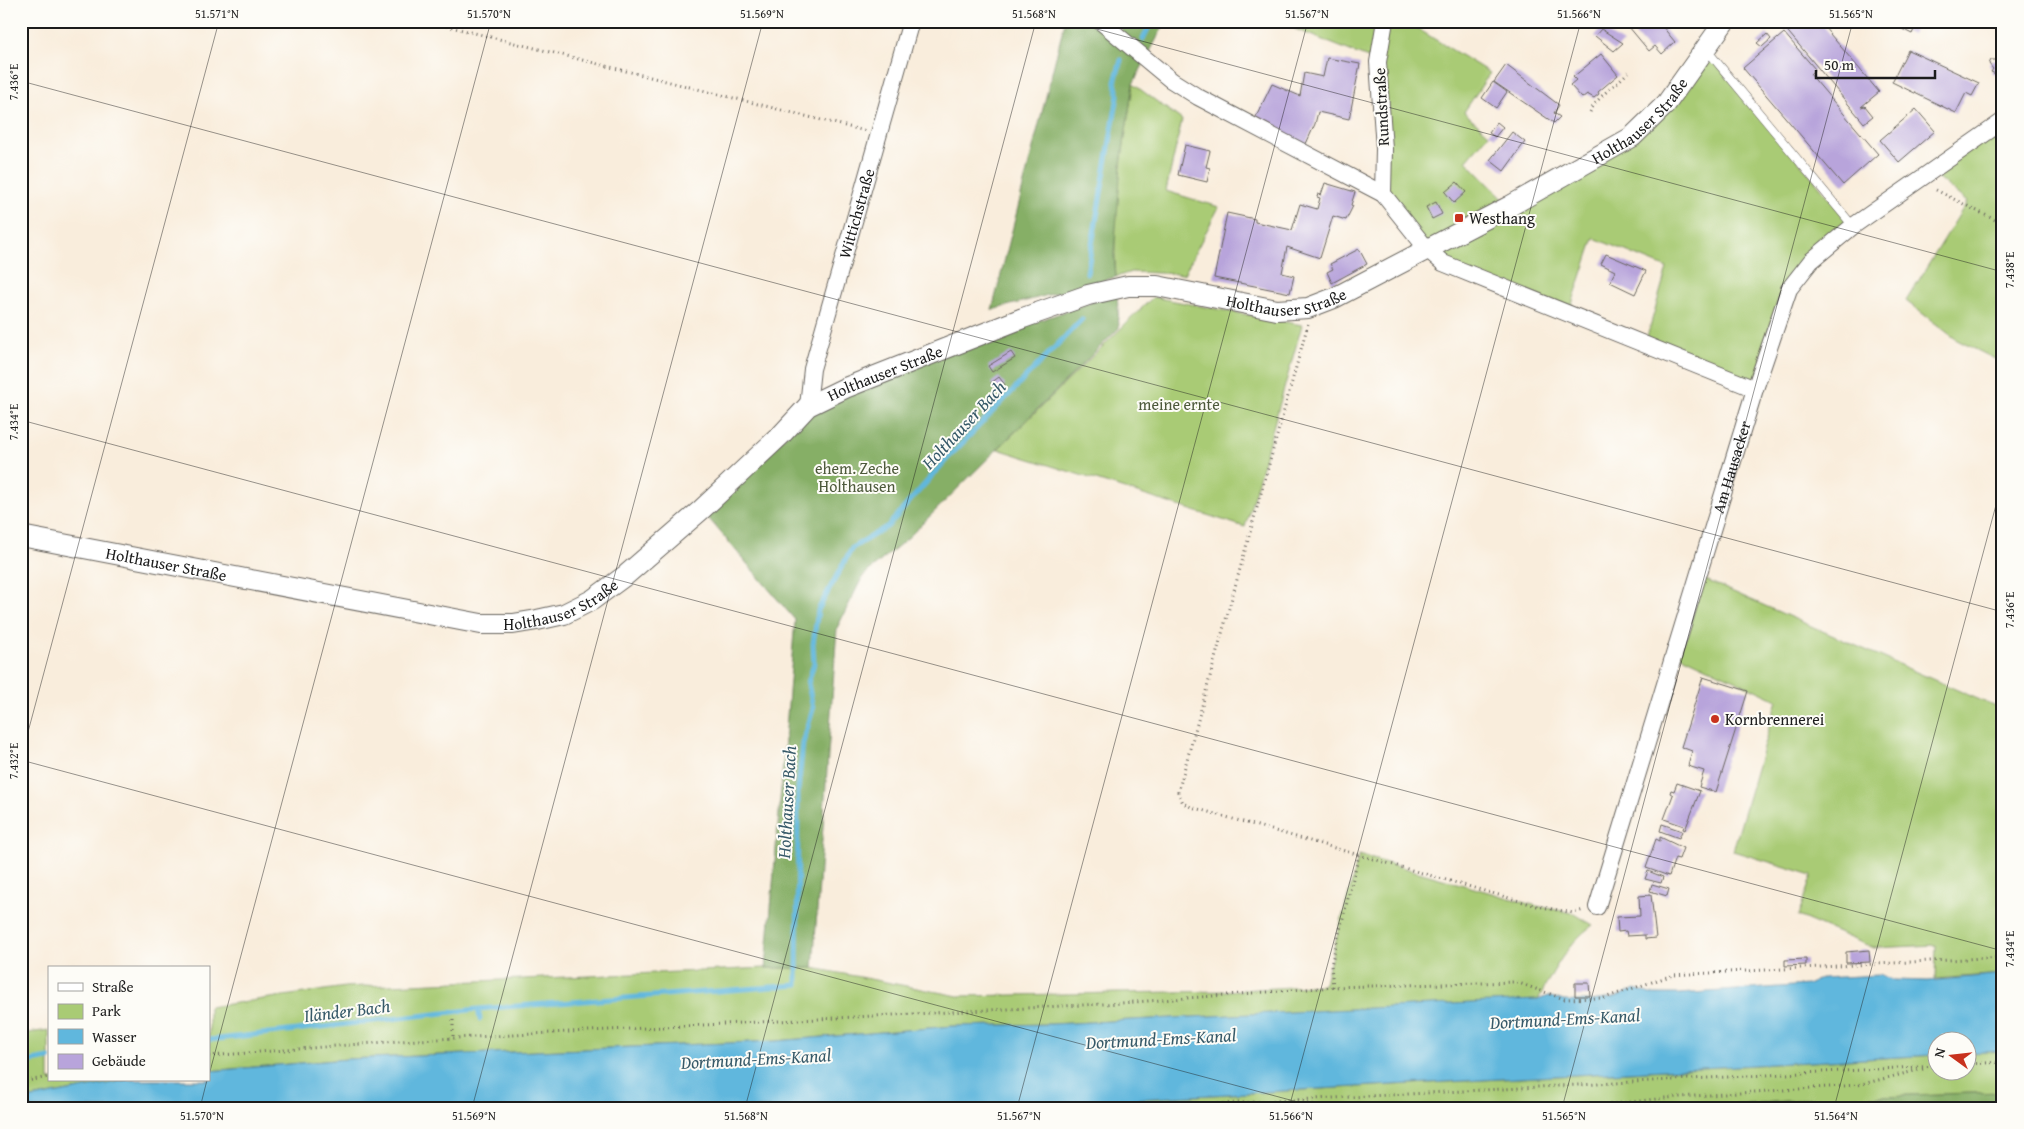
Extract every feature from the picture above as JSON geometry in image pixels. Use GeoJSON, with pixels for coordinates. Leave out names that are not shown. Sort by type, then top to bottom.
{"type":"FeatureCollection","features":[{"type":"Feature","properties":{"kind":"street","name":"Wittichstraße"},"geometry":{"type":"LineString","coordinates":[[808,406],[812,369],[911,21]]}},
{"type":"Feature","properties":{"kind":"street"},"geometry":{"type":"LineString","coordinates":[[1100,21],[1171,80],[1198,97],[1383,194],[1427,249],[1443,263],[1755,389]]}},
{"type":"Feature","properties":{"kind":"street","name":"Rundstraße"},"geometry":{"type":"LineString","coordinates":[[1383,194],[1384,149],[1378,62],[1385,21]]}},
{"type":"Feature","properties":{"kind":"street","name":"Holthauser Straße"},"geometry":{"type":"LineString","coordinates":[[21,536],[480,624],[513,624],[564,614],[592,600],[626,575],[782,434],[808,406],[845,388],[1023,318],[1088,295],[1128,286],[1156,286],[1276,310],[1308,308],[1334,298],[1518,202],[1632,138],[1666,104],[1725,21]]}},
{"type":"Feature","properties":{"kind":"street","name":"Am Hausacker"},"geometry":{"type":"LineString","coordinates":[[1598,907],[1755,389],[1789,289],[1811,261],[1853,226],[2003,121]]}},
{"type":"Feature","properties":{"kind":"lane"},"geometry":{"type":"LineString","coordinates":[[1706,49],[1853,226]]}},
{"type":"Feature","properties":{"kind":"path"},"geometry":{"type":"LineString","coordinates":[[427,21],[878,134]]}},
{"type":"Feature","properties":{"kind":"path"},"geometry":{"type":"LineString","coordinates":[[1590,112],[1593,104],[1606,92],[1618,85],[1630,70]]}},
{"type":"Feature","properties":{"kind":"path"},"geometry":{"type":"LineString","coordinates":[[1936,190],[2003,224]]}},
{"type":"Feature","properties":{"kind":"path"},"geometry":{"type":"LineString","coordinates":[[1308,308],[1308,326],[1178,792],[1183,803],[1191,807],[1537,906],[1573,913],[1598,907]]}},
{"type":"Feature","properties":{"kind":"path"},"geometry":{"type":"LineString","coordinates":[[1333,987],[1331,966],[1359,855]]}},
{"type":"Feature","properties":{"kind":"path"},"geometry":{"type":"LineString","coordinates":[[210,1056],[454,1038],[1111,1004],[1333,987],[1516,982],[1564,999],[1604,998],[1673,975],[2003,957]]}},
{"type":"Feature","properties":{"kind":"path"},"geometry":{"type":"LineString","coordinates":[[453,1020],[454,1038]]}},
{"type":"Feature","properties":{"kind":"path"},"geometry":{"type":"LineString","coordinates":[[1976,1063],[2003,1062]]}},
{"type":"Feature","properties":{"kind":"path"},"geometry":{"type":"LineString","coordinates":[[1143,1108],[1926,1067]]}},
{"type":"Feature","properties":{"kind":"path"},"geometry":{"type":"LineString","coordinates":[[1580,1108],[1665,1098],[1858,1086],[1926,1069]]}},
{"type":"Feature","properties":{"kind":"path"},"geometry":{"type":"LineString","coordinates":[[21,1082],[48,1077]]}},
{"type":"Feature","properties":{"kind":"path"},"geometry":{"type":"LineString","coordinates":[[1293,1099],[1326,1108]]}},
{"type":"Feature","properties":{"kind":"green space"},"geometry":{"type":"Polygon","coordinates":[[[1065,21],[1095,21],[1118,35],[1128,21],[1166,21],[1133,84],[1121,164],[1114,254],[1116,277],[992,310],[1065,21]]]}},
{"type":"Feature","properties":{"kind":"green space"},"geometry":{"type":"Polygon","coordinates":[[[1275,21],[1405,21],[1490,73],[1464,112],[1489,134],[1466,161],[1510,206],[1632,137],[1706,50],[1853,226],[1789,289],[1755,389],[1645,344],[1667,268],[1594,238],[1570,310],[1443,263],[1383,194],[1378,62],[1275,21]]]}},
{"type":"Feature","properties":{"kind":"green space"},"geometry":{"type":"Polygon","coordinates":[[[1133,84],[1182,120],[1166,191],[1219,207],[1184,274],[1131,272],[1116,277],[1115,229],[1117,204],[1133,84]]]}},
{"type":"Feature","properties":{"kind":"green space"},"geometry":{"type":"Polygon","coordinates":[[[2003,121],[2003,363],[1957,340],[1906,301],[1967,202],[1931,172],[2003,121]]]}},
{"type":"Feature","properties":{"kind":"green space","name":"ehem. Zeche Holthausen"},"geometry":{"type":"Polygon","coordinates":[[[1117,293],[1119,328],[910,536],[863,576],[837,628],[813,968],[766,968],[795,620],[704,513],[812,410],[925,361],[1117,293]]]}},
{"type":"Feature","properties":{"kind":"green space","name":"meine ernte"},"geometry":{"type":"Polygon","coordinates":[[[1153,297],[1302,325],[1245,527],[998,449],[1153,297]]]}},
{"type":"Feature","properties":{"kind":"green space"},"geometry":{"type":"Polygon","coordinates":[[[1699,577],[2003,710],[2003,974],[1935,979],[1936,945],[1874,948],[1798,916],[1812,875],[1733,851],[1777,700],[1676,653],[1699,577]]]}},
{"type":"Feature","properties":{"kind":"green space"},"geometry":{"type":"Polygon","coordinates":[[[1359,855],[1537,906],[1573,913],[1593,925],[1568,950],[1538,1000],[1052,1024],[953,1026],[776,1041],[347,1059],[210,1071],[210,1007],[345,987],[766,968],[813,968],[958,996],[1225,991],[1324,985],[1359,855]]]}},
{"type":"Feature","properties":{"kind":"green space"},"geometry":{"type":"Polygon","coordinates":[[[48,1030],[48,1082],[116,1082],[21,1100],[21,1034],[48,1030]]]}},
{"type":"Feature","properties":{"kind":"green space"},"geometry":{"type":"Polygon","coordinates":[[[2003,1051],[2003,1092],[1822,1098],[1702,1108],[975,1108],[1926,1056],[1926,1082],[1976,1082],[1976,1052],[2003,1051]]]}},
{"type":"Feature","properties":{"kind":"green space"},"geometry":{"type":"Polygon","coordinates":[[[2003,1092],[2003,1108],[1702,1108],[1822,1098],[2003,1092]]]}},
{"type":"Feature","properties":{"kind":"water","name":"Dortmund-Ems-Kanal"},"geometry":{"type":"Polygon","coordinates":[[[2003,974],[2003,1051],[1976,1052],[1976,1032],[1926,1032],[1926,1056],[975,1108],[21,1108],[21,1100],[116,1082],[210,1082],[210,1071],[347,1059],[776,1041],[953,1026],[1052,1024],[1538,1000],[1548,996],[1564,1001],[1590,1001],[1613,998],[1636,989],[1650,994],[1679,994],[1807,985],[1822,978],[1879,975],[1894,980],[1928,981],[2003,974]]]}},
{"type":"Feature","properties":{"kind":"building"},"geometry":{"type":"Polygon","coordinates":[[[1624,21],[1658,21],[1675,42],[1662,54],[1655,46],[1649,51],[1624,21]]]}},
{"type":"Feature","properties":{"kind":"building"},"geometry":{"type":"Polygon","coordinates":[[[1791,21],[1819,21],[1879,92],[1861,107],[1865,106],[1873,116],[1864,123],[1784,27],[1791,21]]]}},
{"type":"Feature","properties":{"kind":"building"},"geometry":{"type":"Polygon","coordinates":[[[1886,21],[1918,21],[1912,34],[1886,21]]]}},
{"type":"Feature","properties":{"kind":"building"},"geometry":{"type":"Polygon","coordinates":[[[1601,29],[1623,43],[1614,51],[1595,36],[1601,29]]]}},
{"type":"Feature","properties":{"kind":"building"},"geometry":{"type":"Polygon","coordinates":[[[1784,33],[1815,69],[1810,74],[1878,154],[1843,185],[1743,68],[1784,33]]]}},
{"type":"Feature","properties":{"kind":"building"},"geometry":{"type":"Polygon","coordinates":[[[1767,34],[1771,39],[1762,47],[1757,43],[1767,34]]]}},
{"type":"Feature","properties":{"kind":"building"},"geometry":{"type":"Polygon","coordinates":[[[2003,48],[2003,77],[1991,72],[1993,69],[1989,64],[1991,60],[1997,60],[2003,48]]]}},
{"type":"Feature","properties":{"kind":"building"},"geometry":{"type":"Polygon","coordinates":[[[1908,50],[1979,83],[1972,96],[1966,93],[1956,113],[1892,82],[1908,50]]]}},
{"type":"Feature","properties":{"kind":"building"},"geometry":{"type":"Polygon","coordinates":[[[1601,54],[1618,75],[1598,92],[1599,94],[1594,98],[1587,94],[1582,98],[1570,85],[1576,80],[1573,77],[1601,54]]]}},
{"type":"Feature","properties":{"kind":"building"},"geometry":{"type":"Polygon","coordinates":[[[1327,58],[1360,64],[1349,119],[1318,112],[1305,146],[1254,121],[1272,84],[1300,96],[1304,73],[1323,77],[1327,58]]]}},
{"type":"Feature","properties":{"kind":"building"},"geometry":{"type":"Polygon","coordinates":[[[1506,65],[1559,105],[1554,113],[1560,117],[1554,123],[1494,82],[1506,65]]]}},
{"type":"Feature","properties":{"kind":"building"},"geometry":{"type":"Polygon","coordinates":[[[1493,82],[1507,92],[1496,108],[1482,98],[1493,82]]]}},
{"type":"Feature","properties":{"kind":"building"},"geometry":{"type":"Polygon","coordinates":[[[1916,109],[1935,131],[1899,162],[1880,140],[1916,109]]]}},
{"type":"Feature","properties":{"kind":"building"},"geometry":{"type":"Polygon","coordinates":[[[1497,122],[1503,127],[1495,137],[1489,133],[1497,122]]]}},
{"type":"Feature","properties":{"kind":"building"},"geometry":{"type":"Polygon","coordinates":[[[1512,132],[1525,142],[1504,171],[1490,160],[1512,132]]]}},
{"type":"Feature","properties":{"kind":"building"},"geometry":{"type":"Polygon","coordinates":[[[1185,145],[1210,151],[1206,167],[1210,168],[1207,182],[1178,175],[1185,145]]]}},
{"type":"Feature","properties":{"kind":"building"},"geometry":{"type":"Polygon","coordinates":[[[1457,182],[1466,192],[1454,203],[1445,192],[1457,182]]]}},
{"type":"Feature","properties":{"kind":"building"},"geometry":{"type":"Polygon","coordinates":[[[1325,183],[1355,192],[1351,205],[1353,206],[1346,220],[1333,216],[1320,258],[1287,247],[1282,273],[1294,276],[1290,293],[1214,278],[1227,213],[1255,219],[1255,222],[1292,230],[1300,204],[1317,209],[1320,198],[1317,197],[1318,194],[1321,195],[1325,183]]]}},
{"type":"Feature","properties":{"kind":"building"},"geometry":{"type":"Polygon","coordinates":[[[1436,202],[1442,214],[1432,219],[1426,207],[1436,202]]]}},
{"type":"Feature","properties":{"kind":"building"},"geometry":{"type":"Polygon","coordinates":[[[1359,249],[1367,264],[1332,283],[1327,272],[1333,269],[1330,264],[1359,249]]]}},
{"type":"Feature","properties":{"kind":"building"},"geometry":{"type":"Polygon","coordinates":[[[1606,254],[1646,271],[1635,294],[1610,282],[1615,271],[1601,264],[1606,254]]]}},
{"type":"Feature","properties":{"kind":"building"},"geometry":{"type":"Polygon","coordinates":[[[1011,352],[1015,358],[992,372],[988,366],[1011,352]]]}},
{"type":"Feature","properties":{"kind":"building"},"geometry":{"type":"Polygon","coordinates":[[[999,377],[1005,385],[997,391],[991,383],[999,377]]]}},
{"type":"Feature","properties":{"kind":"building","name":"Kornbrennerei"},"geometry":{"type":"Polygon","coordinates":[[[1703,677],[1748,691],[1716,792],[1699,787],[1704,771],[1688,766],[1692,751],[1681,747],[1703,677]]]}},
{"type":"Feature","properties":{"kind":"building"},"geometry":{"type":"Polygon","coordinates":[[[1677,783],[1700,791],[1685,830],[1683,829],[1684,826],[1664,819],[1673,795],[1670,793],[1671,790],[1674,791],[1677,783]]]}},
{"type":"Feature","properties":{"kind":"building"},"geometry":{"type":"Polygon","coordinates":[[[1662,824],[1682,831],[1679,838],[1660,831],[1662,824]]]}},
{"type":"Feature","properties":{"kind":"building"},"geometry":{"type":"Polygon","coordinates":[[[1660,837],[1683,848],[1679,859],[1675,858],[1669,876],[1646,868],[1656,839],[1660,841],[1660,837]]]}},
{"type":"Feature","properties":{"kind":"building"},"geometry":{"type":"Polygon","coordinates":[[[1648,871],[1663,877],[1661,883],[1645,879],[1648,871]]]}},
{"type":"Feature","properties":{"kind":"building"},"geometry":{"type":"Polygon","coordinates":[[[1652,884],[1669,889],[1667,896],[1650,891],[1652,884]]]}},
{"type":"Feature","properties":{"kind":"building"},"geometry":{"type":"Polygon","coordinates":[[[1651,895],[1656,938],[1645,939],[1645,935],[1627,936],[1626,931],[1618,932],[1617,917],[1640,916],[1639,896],[1651,895]]]}},
{"type":"Feature","properties":{"kind":"building"},"geometry":{"type":"Polygon","coordinates":[[[1869,950],[1870,962],[1846,963],[1846,952],[1869,950]]]}},
{"type":"Feature","properties":{"kind":"building"},"geometry":{"type":"Polygon","coordinates":[[[1806,959],[1806,965],[1785,966],[1785,960],[1806,959]]]}},
{"type":"Feature","properties":{"kind":"building"},"geometry":{"type":"Polygon","coordinates":[[[1575,983],[1589,983],[1590,996],[1575,996],[1575,983]]]}},
{"type":"Feature","properties":{"kind":"waterway","name":"Holthauser Bach"},"geometry":{"type":"LineString","coordinates":[[1143,39],[1152,21]]}},
{"type":"Feature","properties":{"kind":"waterway","name":"Holthauser Bach"},"geometry":{"type":"LineString","coordinates":[[1087,273],[1118,95],[1115,82],[1121,60]]}},
{"type":"Feature","properties":{"kind":"waterway","name":"Holthauser Bach"},"geometry":{"type":"LineString","coordinates":[[478,1009],[797,985],[798,790],[803,743],[813,709],[808,683],[814,663],[813,644],[818,610],[852,548],[888,526],[946,460],[1082,319]]}},
{"type":"Feature","properties":{"kind":"waterway","name":"Iländer Bach"},"geometry":{"type":"LineString","coordinates":[[210,1040],[478,1009],[480,1019]]}},
{"type":"Feature","properties":{"kind":"waterway","name":"Iländer Bach"},"geometry":{"type":"LineString","coordinates":[[21,1063],[48,1058]]}},
{"type":"Feature","properties":{"kind":"place","name":"Westhang"},"geometry":{"type":"Point","coordinates":[1459,218]}},
{"type":"Feature","properties":{"kind":"place","name":"Kornbrennerei"},"geometry":{"type":"Point","coordinates":[1715,719]}}]}
